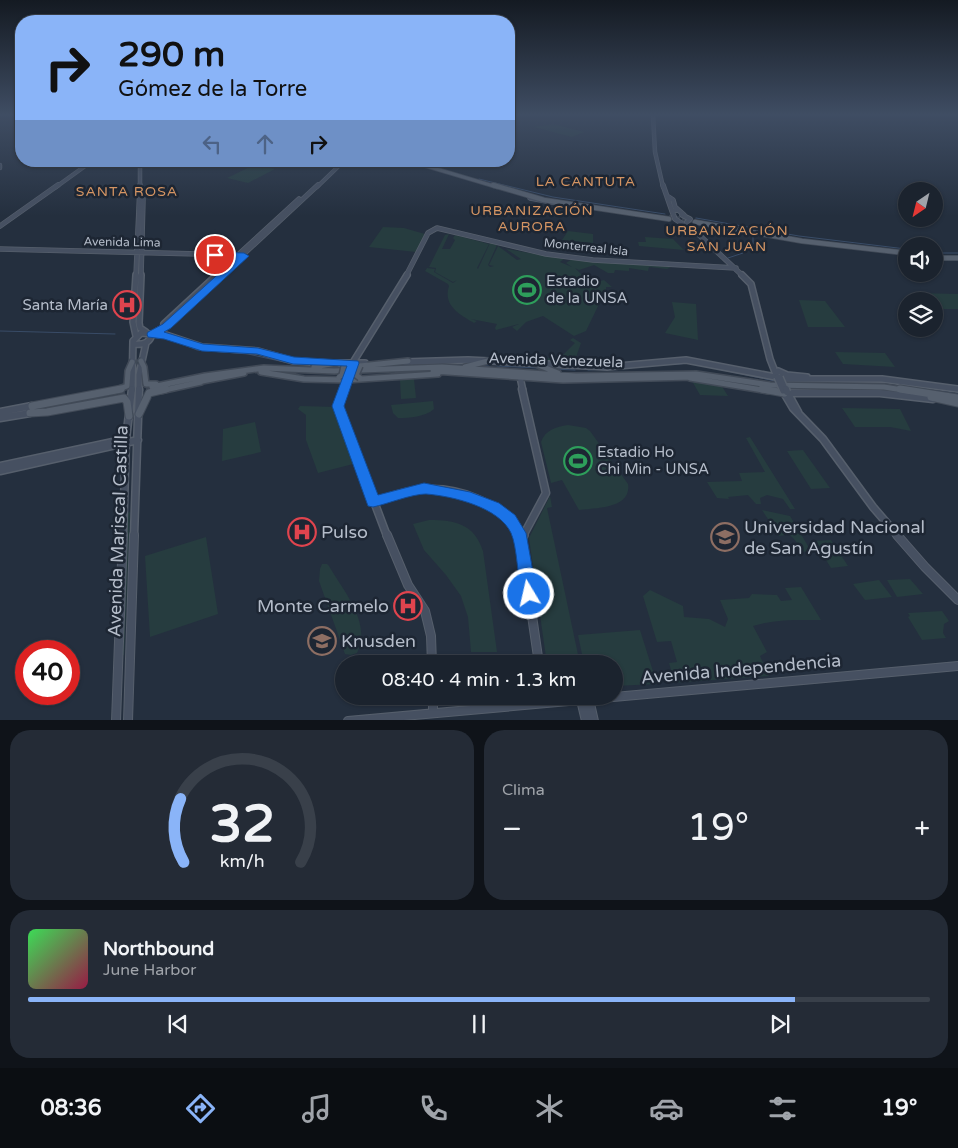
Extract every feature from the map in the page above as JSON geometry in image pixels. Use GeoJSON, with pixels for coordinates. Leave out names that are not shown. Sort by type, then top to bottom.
{"type":"FeatureCollection","features":[{"type":"Feature","properties":{"kind":"main road"},"geometry":{"type":"LineString","coordinates":[[656,149],[666,196],[675,216],[736,268],[752,287],[769,351],[778,375]]}},
{"type":"Feature","properties":{"kind":"main road"},"geometry":{"type":"LineString","coordinates":[[0,226],[84,167]]}},
{"type":"Feature","properties":{"kind":"main road"},"geometry":{"type":"LineString","coordinates":[[142,167],[138,323],[140,328],[150,333],[166,335],[202,347],[258,351],[293,361],[352,365],[488,361],[607,368],[686,360],[786,379],[882,378],[958,389]]}},
{"type":"Feature","properties":{"kind":"main road"},"geometry":{"type":"LineString","coordinates":[[139,254],[133,322],[136,336],[167,326],[195,297],[335,167]]}},
{"type":"Feature","properties":{"kind":"main road"},"geometry":{"type":"LineString","coordinates":[[434,167],[545,202],[585,208],[675,216],[681,213]]}},
{"type":"Feature","properties":{"kind":"main road"},"geometry":{"type":"LineString","coordinates":[[435,167],[532,195],[669,218],[577,206]]}},
{"type":"Feature","properties":{"kind":"main road"},"geometry":{"type":"LineString","coordinates":[[522,195],[585,208]]}},
{"type":"Feature","properties":{"kind":"main road"},"geometry":{"type":"LineString","coordinates":[[666,196],[673,200],[681,213],[699,232],[698,234]]}},
{"type":"Feature","properties":{"kind":"main road"},"geometry":{"type":"LineString","coordinates":[[619,210],[675,216],[691,222],[826,243],[898,251]]}},
{"type":"Feature","properties":{"kind":"main road"},"geometry":{"type":"LineString","coordinates":[[675,216],[681,213]]}},
{"type":"Feature","properties":{"kind":"main road","name":"Monterreal Isla"},"geometry":{"type":"LineString","coordinates":[[352,365],[411,268],[428,233],[437,228],[546,254],[593,260],[736,268]]}},
{"type":"Feature","properties":{"kind":"main road","name":"Avenida Lima"},"geometry":{"type":"LineString","coordinates":[[0,251],[240,256]]}},
{"type":"Feature","properties":{"kind":"main road"},"geometry":{"type":"LineString","coordinates":[[943,257],[957,256]]}},
{"type":"Feature","properties":{"kind":"main road","name":"Avenida Mariscal Castilla"},"geometry":{"type":"LineString","coordinates":[[128,720],[139,375],[141,361],[150,333]]}},
{"type":"Feature","properties":{"kind":"main road","name":"Avenida Mariscal Castilla"},"geometry":{"type":"LineString","coordinates":[[116,720],[126,441],[132,397],[133,340],[136,336]]}},
{"type":"Feature","properties":{"kind":"main road"},"geometry":{"type":"LineString","coordinates":[[134,344],[146,343]]}},
{"type":"Feature","properties":{"kind":"main road"},"geometry":{"type":"LineString","coordinates":[[734,369],[769,372],[772,370],[769,351]]}},
{"type":"Feature","properties":{"kind":"main road"},"geometry":{"type":"LineString","coordinates":[[770,359],[786,392],[786,399],[823,439],[874,507],[925,567],[958,600]]}},
{"type":"Feature","properties":{"kind":"main road"},"geometry":{"type":"LineString","coordinates":[[141,361],[147,385],[196,376],[206,378]]}},
{"type":"Feature","properties":{"kind":"main road"},"geometry":{"type":"LineString","coordinates":[[446,368],[488,361]]}},
{"type":"Feature","properties":{"kind":"main road"},"geometry":{"type":"LineString","coordinates":[[0,418],[123,388],[127,386],[128,372],[132,362]]}},
{"type":"Feature","properties":{"kind":"main road"},"geometry":{"type":"LineString","coordinates":[[263,370],[285,366],[314,368],[336,363],[352,365]]}},
{"type":"Feature","properties":{"kind":"main road"},"geometry":{"type":"LineString","coordinates":[[536,364],[565,376]]}},
{"type":"Feature","properties":{"kind":"main road"},"geometry":{"type":"LineString","coordinates":[[352,365],[356,376],[360,378],[464,373]]}},
{"type":"Feature","properties":{"kind":"main road"},"geometry":{"type":"LineString","coordinates":[[345,378],[342,374],[352,365]]}},
{"type":"Feature","properties":{"kind":"main road"},"geometry":{"type":"LineString","coordinates":[[352,365],[345,378],[338,406],[373,502],[408,585],[425,611],[431,636],[432,655]]}},
{"type":"Feature","properties":{"kind":"main road","name":"Avenida Venezuela"},"geometry":{"type":"LineString","coordinates":[[153,388],[263,370],[334,371],[446,368],[565,376],[677,373],[784,386],[884,387],[958,398]]}},
{"type":"Feature","properties":{"kind":"main road"},"geometry":{"type":"LineString","coordinates":[[263,370],[304,379],[382,378]]}},
{"type":"Feature","properties":{"kind":"main road","name":"Avenida Venezuela"},"geometry":{"type":"LineString","coordinates":[[263,370],[333,374],[429,371],[577,380],[688,377],[770,388],[885,391],[958,404]]}},
{"type":"Feature","properties":{"kind":"main road"},"geometry":{"type":"LineString","coordinates":[[778,375],[827,379]]}},
{"type":"Feature","properties":{"kind":"main road"},"geometry":{"type":"LineString","coordinates":[[520,377],[529,425],[546,493],[521,540]]}},
{"type":"Feature","properties":{"kind":"main road"},"geometry":{"type":"LineString","coordinates":[[688,377],[786,392]]}},
{"type":"Feature","properties":{"kind":"main road"},"geometry":{"type":"LineString","coordinates":[[139,414],[143,410],[146,396],[149,393],[206,378]]}},
{"type":"Feature","properties":{"kind":"main road","name":"Avenida Venezuela"},"geometry":{"type":"LineString","coordinates":[[786,392],[880,393],[942,401]]}},
{"type":"Feature","properties":{"kind":"main road"},"geometry":{"type":"LineString","coordinates":[[0,412],[31,409],[117,394]]}},
{"type":"Feature","properties":{"kind":"main road"},"geometry":{"type":"LineString","coordinates":[[31,409],[46,412],[124,398],[127,402],[130,416]]}},
{"type":"Feature","properties":{"kind":"main road"},"geometry":{"type":"LineString","coordinates":[[0,470],[138,438]]}},
{"type":"Feature","properties":{"kind":"main road"},"geometry":{"type":"LineString","coordinates":[[0,466],[126,441]]}},
{"type":"Feature","properties":{"kind":"main road"},"geometry":{"type":"LineString","coordinates":[[373,502],[424,489],[463,495],[493,507],[510,520],[516,527],[521,540],[538,655]]}},
{"type":"Feature","properties":{"kind":"main road"},"geometry":{"type":"LineString","coordinates":[[118,658],[129,656]]}},
{"type":"Feature","properties":{"kind":"main road","name":"Avenida Independencia"},"geometry":{"type":"LineString","coordinates":[[623,697],[958,666]]}},
{"type":"Feature","properties":{"kind":"main road"},"geometry":{"type":"LineString","coordinates":[[117,675],[129,674]]}},
{"type":"Feature","properties":{"kind":"main road"},"geometry":{"type":"LineString","coordinates":[[434,705],[434,713]]}},
{"type":"Feature","properties":{"kind":"main road","name":"Avenida Independencia"},"geometry":{"type":"LineString","coordinates":[[348,720],[434,713],[497,705]]}},
{"type":"Feature","properties":{"kind":"main road"},"geometry":{"type":"LineString","coordinates":[[585,705],[586,720]]}},
{"type":"Feature","properties":{"kind":"main road"},"geometry":{"type":"LineString","coordinates":[[587,705],[594,720]]}},
{"type":"Feature","properties":{"kind":"green space"},"geometry":{"type":"Polygon","coordinates":[[[250,167],[275,169],[248,183],[227,178],[250,167]]]}},
{"type":"Feature","properties":{"kind":"green space"},"geometry":{"type":"Polygon","coordinates":[[[383,227],[404,228],[425,234],[416,252],[369,247],[383,227]]]}},
{"type":"Feature","properties":{"kind":"green space"},"geometry":{"type":"Polygon","coordinates":[[[568,231],[593,234],[593,243],[562,240],[568,231]]]}},
{"type":"Feature","properties":{"kind":"green space","name":"Estadio de la UNSA"},"geometry":{"type":"Polygon","coordinates":[[[449,234],[442,249],[450,249],[455,240],[453,238],[455,235],[489,244],[478,269],[490,243],[497,245],[488,265],[490,267],[494,266],[489,265],[498,246],[517,260],[521,259],[506,249],[564,259],[560,262],[572,267],[566,263],[572,259],[671,267],[667,269],[649,267],[648,271],[629,268],[629,271],[615,270],[614,273],[608,273],[594,265],[579,270],[575,268],[585,278],[589,277],[597,282],[604,280],[612,287],[606,287],[606,292],[595,301],[600,302],[586,331],[574,336],[543,316],[526,322],[517,331],[512,327],[519,324],[496,330],[497,324],[471,319],[477,321],[474,323],[459,314],[448,300],[448,284],[425,271],[427,268],[435,269],[434,272],[453,283],[457,280],[453,282],[435,272],[436,268],[429,267],[445,235],[449,234]]]}},
{"type":"Feature","properties":{"kind":"green space"},"geometry":{"type":"Polygon","coordinates":[[[645,237],[673,239],[684,250],[639,246],[638,242],[646,242],[645,237]]]}},
{"type":"Feature","properties":{"kind":"green space"},"geometry":{"type":"Polygon","coordinates":[[[943,294],[958,294],[958,309],[943,309],[943,294]]]}},
{"type":"Feature","properties":{"kind":"green space"},"geometry":{"type":"Polygon","coordinates":[[[799,300],[825,301],[845,327],[808,327],[799,300]]]}},
{"type":"Feature","properties":{"kind":"green space"},"geometry":{"type":"Polygon","coordinates":[[[672,302],[696,304],[698,340],[665,333],[675,317],[672,302]]]}},
{"type":"Feature","properties":{"kind":"green space"},"geometry":{"type":"Polygon","coordinates":[[[573,338],[581,343],[574,363],[539,360],[554,357],[559,359],[575,343],[570,340],[573,338]]]}},
{"type":"Feature","properties":{"kind":"green space"},"geometry":{"type":"Polygon","coordinates":[[[835,352],[885,353],[895,367],[843,364],[835,352]]]}},
{"type":"Feature","properties":{"kind":"green space"},"geometry":{"type":"Polygon","coordinates":[[[414,379],[416,398],[401,399],[400,380],[414,379]]]}},
{"type":"Feature","properties":{"kind":"green space"},"geometry":{"type":"Polygon","coordinates":[[[692,381],[721,385],[728,396],[700,395],[692,381]]]}},
{"type":"Feature","properties":{"kind":"green space"},"geometry":{"type":"Polygon","coordinates":[[[433,401],[434,409],[426,414],[412,417],[398,418],[393,413],[391,405],[433,401]]]}},
{"type":"Feature","properties":{"kind":"green space"},"geometry":{"type":"Polygon","coordinates":[[[300,406],[337,407],[357,463],[318,473],[306,440],[306,415],[298,409],[300,406]]]}},
{"type":"Feature","properties":{"kind":"green space"},"geometry":{"type":"Polygon","coordinates":[[[842,408],[900,409],[911,431],[890,427],[855,427],[842,408]]]}},
{"type":"Feature","properties":{"kind":"green space"},"geometry":{"type":"Polygon","coordinates":[[[255,422],[261,452],[222,461],[223,429],[255,422]]]}},
{"type":"Feature","properties":{"kind":"green space","name":"Estadio Ho Chi Min - UNSA"},"geometry":{"type":"Polygon","coordinates":[[[568,425],[586,428],[590,431],[628,484],[628,492],[618,503],[611,506],[579,510],[562,480],[551,483],[541,442],[545,435],[552,430],[568,425]]]}},
{"type":"Feature","properties":{"kind":"green space"},"geometry":{"type":"Polygon","coordinates":[[[750,437],[795,509],[790,509],[783,499],[767,495],[760,498],[761,504],[756,504],[748,495],[728,497],[729,499],[717,498],[707,482],[742,481],[739,473],[765,472],[746,438],[750,437]]]}},
{"type":"Feature","properties":{"kind":"green space"},"geometry":{"type":"Polygon","coordinates":[[[803,450],[830,488],[811,489],[787,451],[803,450]]]}},
{"type":"Feature","properties":{"kind":"green space"},"geometry":{"type":"Polygon","coordinates":[[[550,496],[552,507],[547,508],[578,655],[546,655],[529,538],[550,496]]]}},
{"type":"Feature","properties":{"kind":"green space"},"geometry":{"type":"Polygon","coordinates":[[[762,510],[790,516],[811,551],[802,552],[795,540],[788,534],[785,533],[786,535],[779,536],[762,510]]]}},
{"type":"Feature","properties":{"kind":"green space"},"geometry":{"type":"Polygon","coordinates":[[[130,512],[124,655],[121,656],[127,513],[130,512]]]}},
{"type":"Feature","properties":{"kind":"green space"},"geometry":{"type":"Polygon","coordinates":[[[429,520],[448,521],[463,525],[475,535],[479,542],[483,551],[497,652],[471,652],[468,617],[461,596],[424,550],[413,524],[429,520]]]}},
{"type":"Feature","properties":{"kind":"green space"},"geometry":{"type":"Polygon","coordinates":[[[206,537],[218,614],[150,637],[145,556],[206,537]]]}},
{"type":"Feature","properties":{"kind":"green space"},"geometry":{"type":"Polygon","coordinates":[[[831,540],[848,566],[831,568],[814,541],[831,540]]]}},
{"type":"Feature","properties":{"kind":"green space"},"geometry":{"type":"Polygon","coordinates":[[[322,564],[329,566],[359,619],[361,642],[357,653],[345,654],[319,581],[322,564]]]}},
{"type":"Feature","properties":{"kind":"green space"},"geometry":{"type":"Polygon","coordinates":[[[910,579],[923,594],[897,597],[887,580],[910,579]]]}},
{"type":"Feature","properties":{"kind":"green space"},"geometry":{"type":"Polygon","coordinates":[[[879,580],[892,597],[865,600],[853,584],[879,580]]]}},
{"type":"Feature","properties":{"kind":"green space"},"geometry":{"type":"Polygon","coordinates":[[[801,587],[821,620],[778,621],[753,626],[767,652],[760,656],[769,676],[671,683],[669,678],[673,677],[669,663],[677,662],[671,641],[657,642],[643,596],[650,590],[683,606],[684,617],[709,619],[725,627],[728,619],[720,600],[749,598],[752,594],[777,595],[781,601],[792,600],[785,588],[801,587]]]}},
{"type":"Feature","properties":{"kind":"green space"},"geometry":{"type":"Polygon","coordinates":[[[942,611],[949,621],[944,624],[943,633],[946,638],[922,640],[908,617],[910,616],[908,613],[942,611]]]}},
{"type":"Feature","properties":{"kind":"green space"},"geometry":{"type":"Polygon","coordinates":[[[640,630],[657,684],[623,686],[623,655],[582,655],[578,635],[640,630]]]}},
{"type":"Feature","properties":{"kind":"waterway"},"geometry":{"type":"LineString","coordinates":[[479,179],[553,197],[665,214]]}},
{"type":"Feature","properties":{"kind":"waterway"},"geometry":{"type":"LineString","coordinates":[[696,218],[799,236],[898,248]]}},
{"type":"Feature","properties":{"kind":"waterway"},"geometry":{"type":"LineString","coordinates":[[728,258],[743,253],[753,244],[753,235]]}},
{"type":"Feature","properties":{"kind":"waterway"},"geometry":{"type":"LineString","coordinates":[[943,253],[958,253]]}},
{"type":"Feature","properties":{"kind":"waterway"},"geometry":{"type":"LineString","coordinates":[[0,331],[115,334]]}},
{"type":"Feature","properties":{"kind":"waterway"},"geometry":{"type":"LineString","coordinates":[[164,337],[197,350],[248,354],[284,362],[312,365]]}},
{"type":"Feature","properties":{"kind":"waterway"},"geometry":{"type":"LineString","coordinates":[[588,370],[692,363]]}},
{"type":"Feature","properties":{"kind":"waterway"},"geometry":{"type":"LineString","coordinates":[[374,367],[465,364]]}},
{"type":"Feature","properties":{"kind":"waterway"},"geometry":{"type":"LineString","coordinates":[[484,365],[489,365]]}},
{"type":"Feature","properties":{"kind":"waterway"},"geometry":{"type":"LineString","coordinates":[[497,366],[539,368]]}},
{"type":"Feature","properties":{"kind":"waterway"},"geometry":{"type":"LineString","coordinates":[[553,369],[575,370]]}},
{"type":"Feature","properties":{"kind":"waterway"},"geometry":{"type":"LineString","coordinates":[[718,369],[775,381]]}},
{"type":"Feature","properties":{"kind":"waterway"},"geometry":{"type":"LineString","coordinates":[[794,383],[853,383],[900,386]]}},
{"type":"Feature","properties":{"kind":"waterway"},"geometry":{"type":"LineString","coordinates":[[911,387],[958,394]]}},
{"type":"Feature","properties":{"kind":"tunnel"},"geometry":{"type":"LineString","coordinates":[[669,217],[696,221]]}},
{"type":"Feature","properties":{"kind":"tunnel"},"geometry":{"type":"LineString","coordinates":[[131,391],[152,387]]}},
{"type":"Feature","properties":{"kind":"tunnel"},"geometry":{"type":"LineString","coordinates":[[118,393],[138,389]]}},
{"type":"Feature","properties":{"kind":"place","name":"Estadio de la UNSA"},"geometry":{"type":"Point","coordinates":[527,290]}},
{"type":"Feature","properties":{"kind":"place","name":"Santa María"},"geometry":{"type":"Point","coordinates":[127,305]}},
{"type":"Feature","properties":{"kind":"place","name":"Estadio Ho Chi Min - UNSA"},"geometry":{"type":"Point","coordinates":[578,461]}},
{"type":"Feature","properties":{"kind":"place","name":"Pulso"},"geometry":{"type":"Point","coordinates":[302,532]}},
{"type":"Feature","properties":{"kind":"place","name":"Universidad Nacional de San Agustín"},"geometry":{"type":"Point","coordinates":[725,537]}},
{"type":"Feature","properties":{"kind":"place","name":"Monte Carmelo"},"geometry":{"type":"Point","coordinates":[408,606]}},
{"type":"Feature","properties":{"kind":"place","name":"Knusden"},"geometry":{"type":"Point","coordinates":[322,641]}},
{"type":"Feature","properties":{"kind":"district","name":"LA CANTUTA"},"geometry":{"type":"Point","coordinates":[586,181]}},
{"type":"Feature","properties":{"kind":"district","name":"SANTA ROSA"},"geometry":{"type":"Point","coordinates":[127,191]}},
{"type":"Feature","properties":{"kind":"district","name":"URBANIZACIÓN AURORA"},"geometry":{"type":"Point","coordinates":[532,218]}},
{"type":"Feature","properties":{"kind":"district","name":"URBANIZACIÓN SAN JUAN"},"geometry":{"type":"Point","coordinates":[727,238]}},
{"type":"Feature","properties":{"kind":"route"},"geometry":{"type":"LineString","coordinates":[[215,255],[244,256],[167,326],[152,334],[166,335],[202,347],[258,351],[293,361],[354,363],[350,378],[346,380],[344,385],[338,406],[373,502],[424,489],[470,497],[493,507],[510,520],[519,533],[529,594]]}}]}
